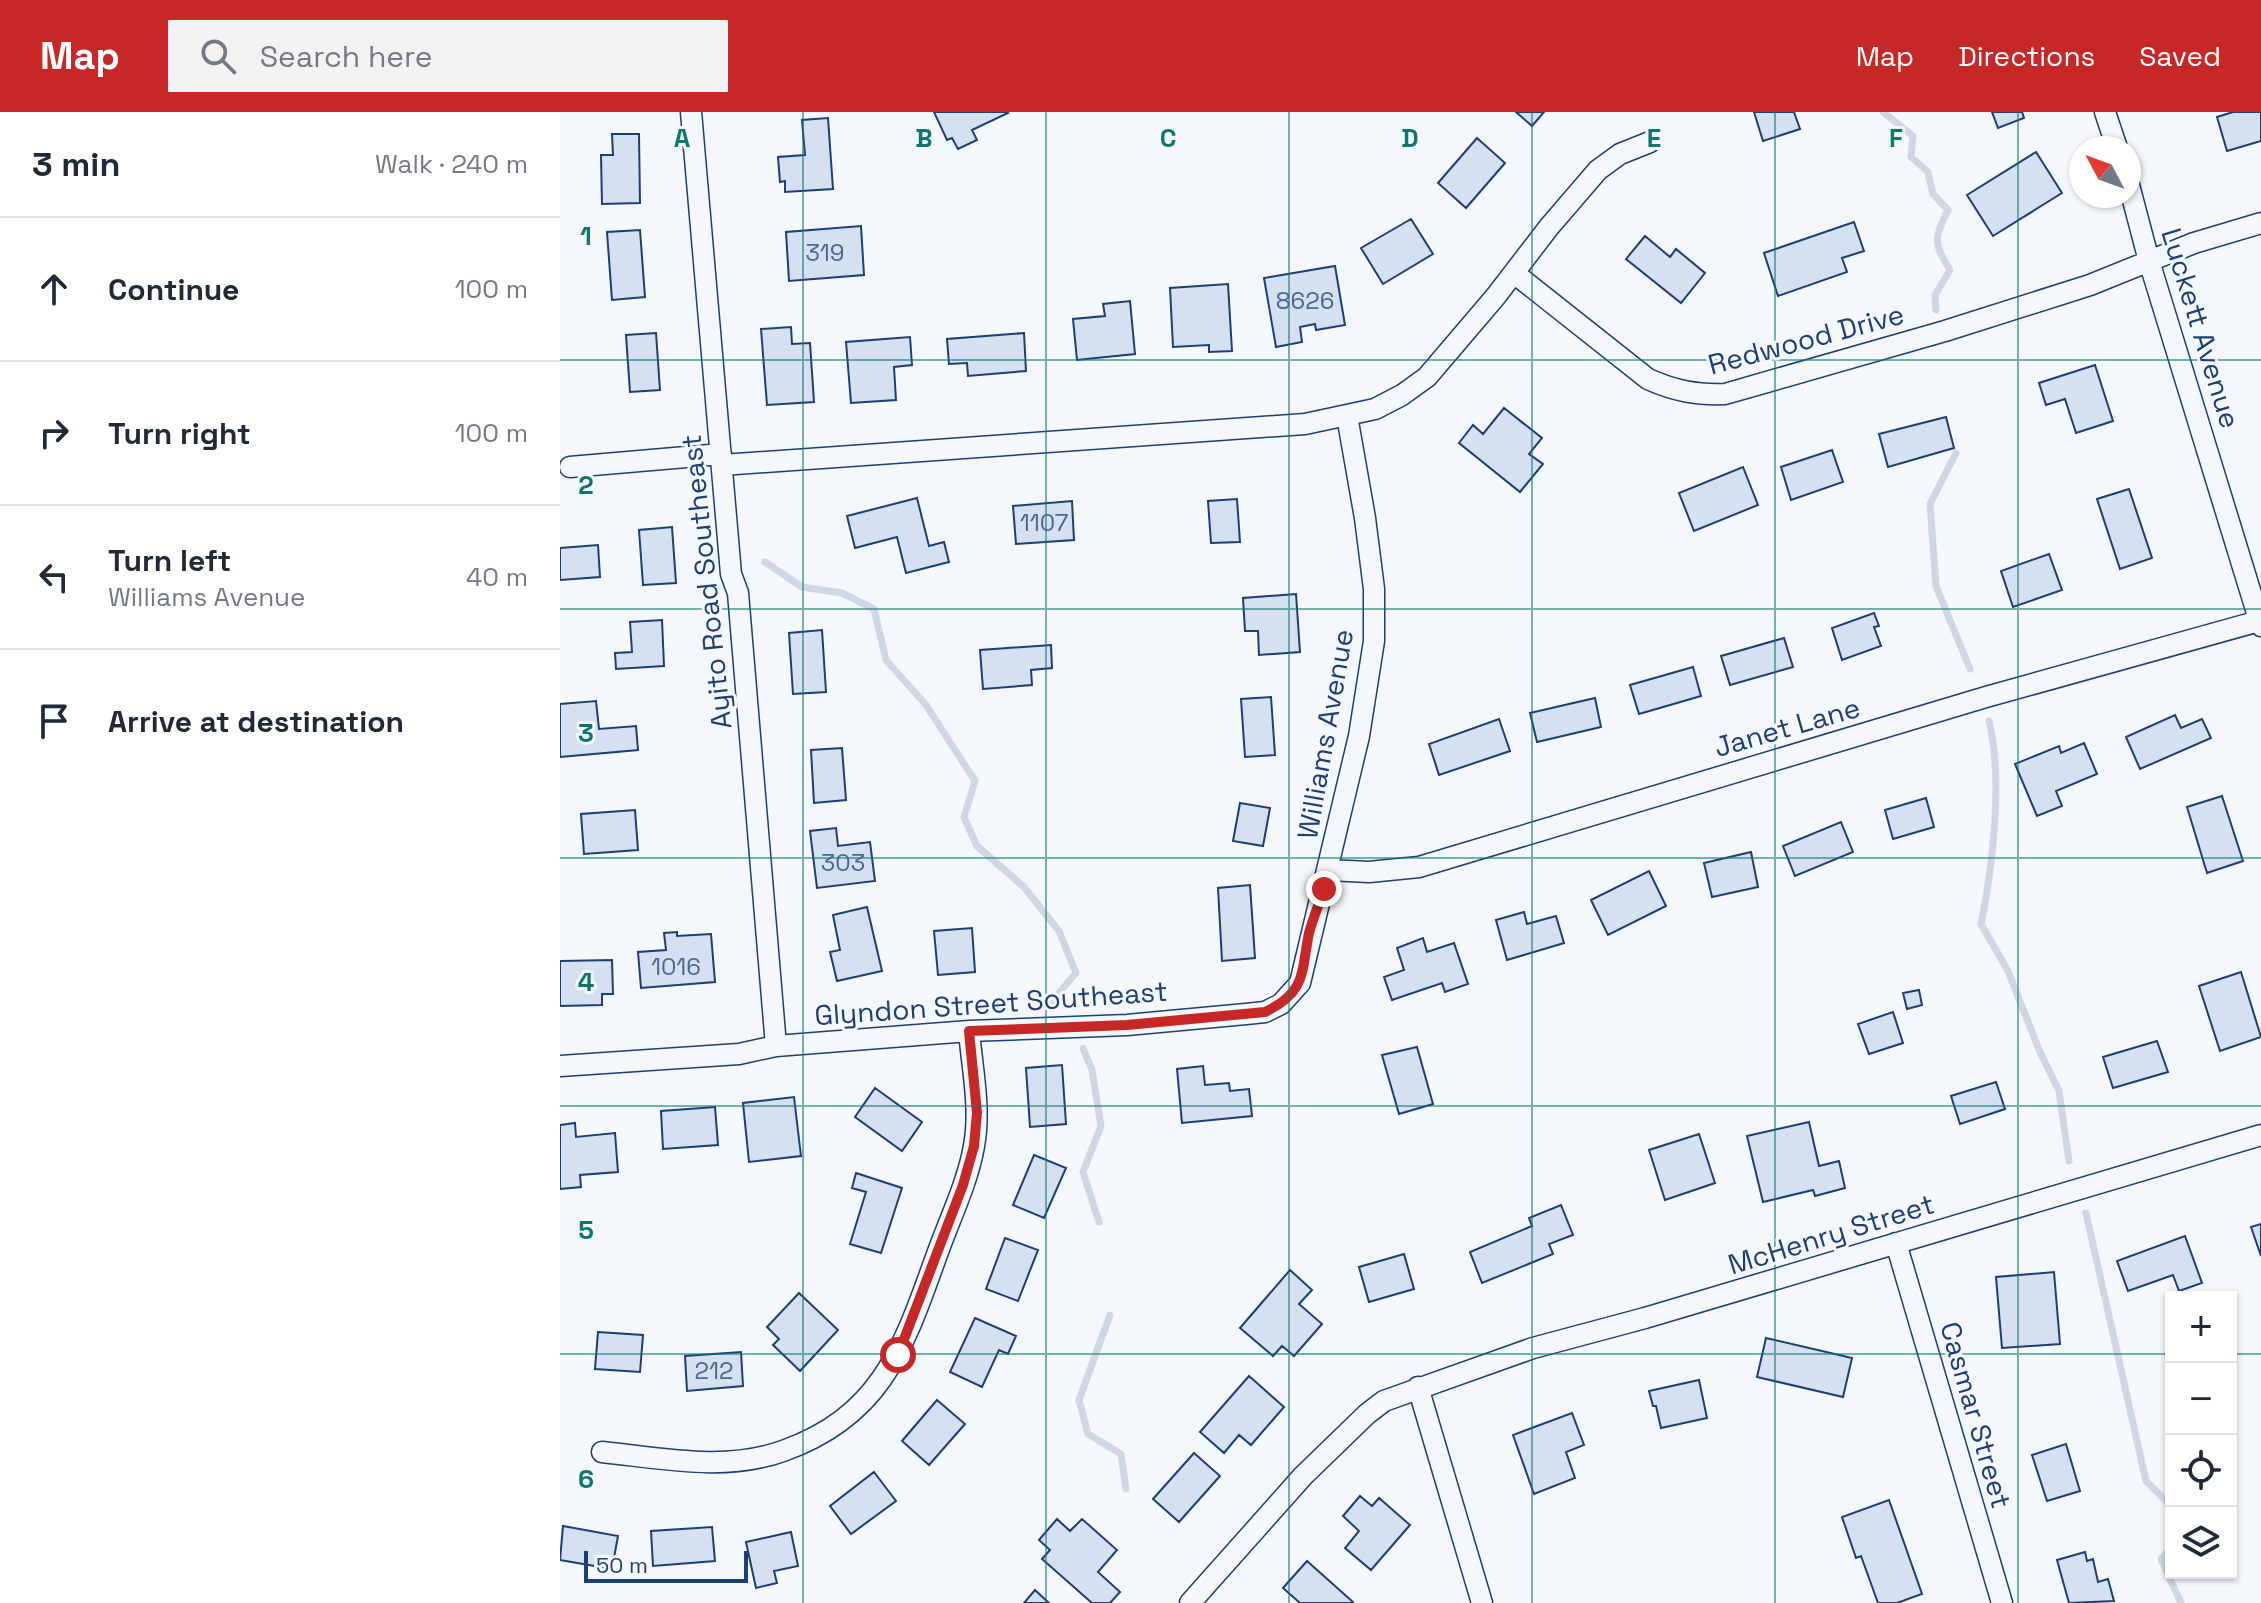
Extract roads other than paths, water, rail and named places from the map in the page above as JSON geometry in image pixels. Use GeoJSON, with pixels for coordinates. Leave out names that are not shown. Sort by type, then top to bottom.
{"type":"FeatureCollection","features":[{"type":"Feature","properties":{"kind":"street","name":"Ayito Road Southeast"},"geometry":{"type":"LineString","coordinates":[[691,112],[731,574],[738,593],[776,1046]]}},
{"type":"Feature","properties":{"kind":"street"},"geometry":{"type":"LineString","coordinates":[[2105,112],[2113,136]]}},
{"type":"Feature","properties":{"kind":"street"},"geometry":{"type":"LineString","coordinates":[[570,467],[1063,442],[1305,424],[1375,409],[1427,377],[1598,170],[1620,154],[1650,142]]}},
{"type":"Feature","properties":{"kind":"street","name":"Luckett Avenue"},"geometry":{"type":"LineString","coordinates":[[2135,208],[2260,623]]}},
{"type":"Feature","properties":{"kind":"street","name":"Redwood Drive"},"geometry":{"type":"LineString","coordinates":[[1514,273],[1648,379],[1672,390],[1698,395],[1725,394],[1945,331],[2090,285],[2194,243],[2261,223]]}},
{"type":"Feature","properties":{"kind":"street","name":"Williams Avenue"},"geometry":{"type":"LineString","coordinates":[[1281,1004],[1291,996],[1305,970],[1309,933],[1328,870],[1359,736],[1374,641],[1374,589],[1347,416]]}},
{"type":"Feature","properties":{"kind":"street","name":"Janet Lane"},"geometry":{"type":"LineString","coordinates":[[1328,870],[1369,872],[1419,867],[1956,706],[2260,623]]}},
{"type":"Feature","properties":{"kind":"street","name":"Glyndon Street Southeast"},"geometry":{"type":"LineString","coordinates":[[560,1066],[739,1054],[776,1046],[969,1031],[1127,1025],[1256,1013],[1281,1004]]}},
{"type":"Feature","properties":{"kind":"street"},"geometry":{"type":"LineString","coordinates":[[602,1452],[690,1462],[744,1461],[782,1452],[819,1436],[859,1407],[898,1355],[963,1185],[974,1146],[977,1113],[969,1031]]}},
{"type":"Feature","properties":{"kind":"street","name":"McHenry Street"},"geometry":{"type":"LineString","coordinates":[[1190,1603],[1303,1476],[1384,1401],[1533,1348],[1645,1318],[2261,1135]]}},
{"type":"Feature","properties":{"kind":"street","name":"Casmar Street"},"geometry":{"type":"LineString","coordinates":[[1896,1243],[2002,1603]]}},
{"type":"Feature","properties":{"kind":"street"},"geometry":{"type":"LineString","coordinates":[[1418,1387],[1482,1603]]}},
{"type":"Feature","properties":{"kind":"waterway"},"geometry":{"type":"LineString","coordinates":[[1883,112],[1913,136],[1911,157],[1928,172],[1933,194],[1948,210],[1937,240],[1950,270],[1935,295],[1936,310]]}},
{"type":"Feature","properties":{"kind":"waterway"},"geometry":{"type":"LineString","coordinates":[[1956,453],[1930,504],[1936,586],[1970,669]]}},
{"type":"Feature","properties":{"kind":"waterway"},"geometry":{"type":"LineString","coordinates":[[765,562],[802,587],[842,593],[874,609],[886,660],[926,705],[975,781],[964,817],[977,846],[1024,887],[1059,931],[1076,973],[1052,1001]]}},
{"type":"Feature","properties":{"kind":"waterway"},"geometry":{"type":"LineString","coordinates":[[1989,721],[1995,769],[1995,822],[1981,924],[2008,971],[2059,1091],[2069,1161]]}},
{"type":"Feature","properties":{"kind":"waterway"},"geometry":{"type":"LineString","coordinates":[[1083,1048],[1092,1070],[1101,1126],[1083,1172],[1099,1222]]}},
{"type":"Feature","properties":{"kind":"waterway"},"geometry":{"type":"LineString","coordinates":[[2086,1213],[2146,1481],[2165,1500]]}},
{"type":"Feature","properties":{"kind":"waterway"},"geometry":{"type":"LineString","coordinates":[[1110,1315],[1079,1400],[1088,1434],[1121,1454],[1126,1489]]}},
{"type":"Feature","properties":{"kind":"waterway"},"geometry":{"type":"LineString","coordinates":[[2165,1555],[2161,1559],[2165,1568]]}},
{"type":"Feature","properties":{"kind":"waterway"},"geometry":{"type":"LineString","coordinates":[[2170,1579],[2181,1603]]}}]}
